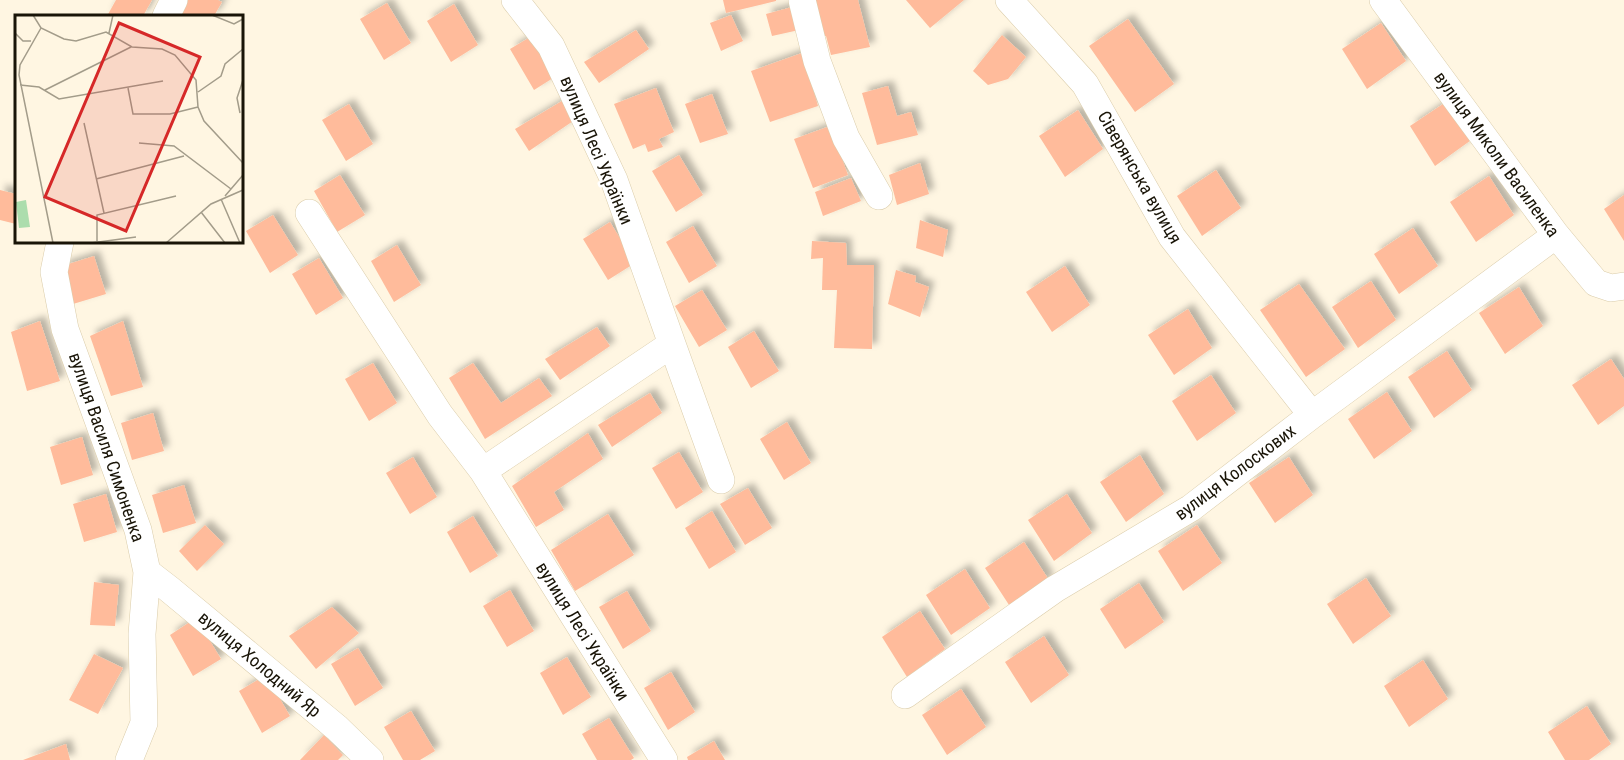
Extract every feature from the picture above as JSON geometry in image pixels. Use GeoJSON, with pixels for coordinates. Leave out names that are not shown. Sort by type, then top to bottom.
{"type":"FeatureCollection","features":[{"type":"Feature","properties":{"kind":"street"},"geometry":{"type":"LineString","coordinates":[[166,15],[174,0]]}},
{"type":"Feature","properties":{"kind":"street","name":"вулиця Лесі Українки"},"geometry":{"type":"LineString","coordinates":[[516,0],[551,46],[614,180],[721,480]]}},
{"type":"Feature","properties":{"kind":"street"},"geometry":{"type":"LineString","coordinates":[[802,0],[817,61],[846,138],[879,196]]}},
{"type":"Feature","properties":{"kind":"street","name":"Сіверянська вулиця"},"geometry":{"type":"LineString","coordinates":[[1009,0],[1085,84],[1172,237],[1312,415]]}},
{"type":"Feature","properties":{"kind":"street","name":"вулиця Миколи Василенка"},"geometry":{"type":"LineString","coordinates":[[1383,0],[1556,236],[1596,283],[1611,288],[1624,286]]}},
{"type":"Feature","properties":{"kind":"street","name":"вулиця Лесі Українки"},"geometry":{"type":"LineString","coordinates":[[309,213],[440,415],[483,471],[664,760]]}},
{"type":"Feature","properties":{"kind":"street","name":"вулиця Колоскових"},"geometry":{"type":"LineString","coordinates":[[905,695],[1055,589],[1191,508],[1312,415],[1556,236]]}},
{"type":"Feature","properties":{"kind":"street","name":"вулиця Василя Симоненка"},"geometry":{"type":"LineString","coordinates":[[60,243],[54,272],[65,329],[138,530],[147,572],[142,634],[144,723],[129,760]]}},
{"type":"Feature","properties":{"kind":"street"},"geometry":{"type":"LineString","coordinates":[[483,471],[672,344]]}},
{"type":"Feature","properties":{"kind":"street","name":"вулиця Холодний Яр"},"geometry":{"type":"LineString","coordinates":[[147,572],[337,728],[370,760]]}},
{"type":"Feature","properties":{"kind":"building"},"geometry":{"type":"Polygon","coordinates":[[[116,0],[152,0],[144,15],[108,15],[116,0]]]}},
{"type":"Feature","properties":{"kind":"building"},"geometry":{"type":"Polygon","coordinates":[[[187,0],[222,2],[215,15],[179,15],[187,0]]]}},
{"type":"Feature","properties":{"kind":"building"},"geometry":{"type":"Polygon","coordinates":[[[723,0],[776,0],[776,1],[726,13],[723,0]]]}},
{"type":"Feature","properties":{"kind":"building"},"geometry":{"type":"Polygon","coordinates":[[[815,0],[858,0],[870,47],[831,55],[826,36],[823,36],[815,0]]]}},
{"type":"Feature","properties":{"kind":"building"},"geometry":{"type":"Polygon","coordinates":[[[906,0],[964,0],[930,28],[906,0]]]}},
{"type":"Feature","properties":{"kind":"building"},"geometry":{"type":"Polygon","coordinates":[[[387,3],[411,43],[384,60],[360,19],[387,3]]]}},
{"type":"Feature","properties":{"kind":"building"},"geometry":{"type":"Polygon","coordinates":[[[454,4],[478,45],[451,62],[427,21],[454,4]]]}},
{"type":"Feature","properties":{"kind":"building"},"geometry":{"type":"Polygon","coordinates":[[[792,7],[799,30],[772,36],[766,14],[792,7]]]}},
{"type":"Feature","properties":{"kind":"building"},"geometry":{"type":"Polygon","coordinates":[[[731,15],[743,41],[721,51],[710,23],[731,15]]]}},
{"type":"Feature","properties":{"kind":"building"},"geometry":{"type":"Polygon","coordinates":[[[1128,19],[1174,84],[1135,112],[1089,46],[1128,19]]]}},
{"type":"Feature","properties":{"kind":"building"},"geometry":{"type":"Polygon","coordinates":[[[1381,23],[1406,61],[1367,89],[1342,49],[1381,23]]]}},
{"type":"Feature","properties":{"kind":"building"},"geometry":{"type":"Polygon","coordinates":[[[636,30],[649,49],[599,83],[584,62],[636,30]]]}},
{"type":"Feature","properties":{"kind":"building"},"geometry":{"type":"Polygon","coordinates":[[[537,33],[561,73],[534,90],[510,49],[537,33]]]}},
{"type":"Feature","properties":{"kind":"building"},"geometry":{"type":"Polygon","coordinates":[[[1002,35],[1026,57],[1008,79],[988,85],[973,71],[1002,35]]]}},
{"type":"Feature","properties":{"kind":"building"},"geometry":{"type":"Polygon","coordinates":[[[802,53],[818,106],[770,122],[751,71],[802,53]]]}},
{"type":"Feature","properties":{"kind":"building"},"geometry":{"type":"Polygon","coordinates":[[[888,86],[897,116],[911,112],[918,135],[877,145],[862,93],[888,86]]]}},
{"type":"Feature","properties":{"kind":"building"},"geometry":{"type":"Polygon","coordinates":[[[656,88],[674,132],[659,139],[663,147],[648,152],[645,144],[633,149],[614,104],[656,88]]]}},
{"type":"Feature","properties":{"kind":"building"},"geometry":{"type":"Polygon","coordinates":[[[712,94],[728,134],[700,143],[685,104],[712,94]]]}},
{"type":"Feature","properties":{"kind":"building"},"geometry":{"type":"Polygon","coordinates":[[[567,98],[579,117],[529,151],[515,129],[567,98]]]}},
{"type":"Feature","properties":{"kind":"building"},"geometry":{"type":"Polygon","coordinates":[[[1449,100],[1474,138],[1435,166],[1410,126],[1449,100]]]}},
{"type":"Feature","properties":{"kind":"building"},"geometry":{"type":"Polygon","coordinates":[[[349,104],[373,144],[346,161],[322,120],[349,104]]]}},
{"type":"Feature","properties":{"kind":"building"},"geometry":{"type":"Polygon","coordinates":[[[1078,110],[1103,149],[1065,177],[1039,136],[1078,110]]]}},
{"type":"Feature","properties":{"kind":"building"},"geometry":{"type":"Polygon","coordinates":[[[830,126],[848,175],[813,188],[794,139],[830,126]]]}},
{"type":"Feature","properties":{"kind":"building"},"geometry":{"type":"Polygon","coordinates":[[[679,155],[703,195],[676,212],[652,171],[679,155]]]}},
{"type":"Feature","properties":{"kind":"building"},"geometry":{"type":"Polygon","coordinates":[[[920,163],[929,194],[897,205],[889,175],[920,163]]]}},
{"type":"Feature","properties":{"kind":"building"},"geometry":{"type":"Polygon","coordinates":[[[1216,170],[1241,208],[1202,236],[1177,196],[1216,170]]]}},
{"type":"Feature","properties":{"kind":"building"},"geometry":{"type":"Polygon","coordinates":[[[340,175],[365,215],[337,232],[314,191],[340,175]]]}},
{"type":"Feature","properties":{"kind":"building"},"geometry":{"type":"Polygon","coordinates":[[[1489,176],[1514,215],[1476,242],[1450,202],[1489,176]]]}},
{"type":"Feature","properties":{"kind":"building"},"geometry":{"type":"Polygon","coordinates":[[[851,178],[861,201],[823,216],[815,192],[851,178]]]}},
{"type":"Feature","properties":{"kind":"building"},"geometry":{"type":"Polygon","coordinates":[[[0,190],[15,194],[15,224],[0,220],[0,190]]]}},
{"type":"Feature","properties":{"kind":"building"},"geometry":{"type":"Polygon","coordinates":[[[1624,195],[1624,241],[1604,209],[1624,195]]]}},
{"type":"Feature","properties":{"kind":"building"},"geometry":{"type":"Polygon","coordinates":[[[273,215],[298,255],[270,273],[246,231],[273,215]]]}},
{"type":"Feature","properties":{"kind":"building"},"geometry":{"type":"Polygon","coordinates":[[[920,220],[948,230],[943,257],[916,248],[920,220]]]}},
{"type":"Feature","properties":{"kind":"building"},"geometry":{"type":"Polygon","coordinates":[[[610,222],[635,263],[608,280],[583,239],[610,222]]]}},
{"type":"Feature","properties":{"kind":"building"},"geometry":{"type":"Polygon","coordinates":[[[693,226],[717,266],[689,283],[666,242],[693,226]]]}},
{"type":"Feature","properties":{"kind":"building"},"geometry":{"type":"Polygon","coordinates":[[[1413,228],[1438,266],[1399,294],[1374,254],[1413,228]]]}},
{"type":"Feature","properties":{"kind":"building"},"geometry":{"type":"Polygon","coordinates":[[[812,241],[846,243],[847,265],[874,265],[872,349],[834,348],[837,290],[822,290],[823,258],[811,259],[812,241]]]}},
{"type":"Feature","properties":{"kind":"building"},"geometry":{"type":"Polygon","coordinates":[[[397,245],[421,285],[394,302],[371,261],[397,245]]]}},
{"type":"Feature","properties":{"kind":"building"},"geometry":{"type":"Polygon","coordinates":[[[94,256],[106,294],[73,304],[62,266],[94,256]]]}},
{"type":"Feature","properties":{"kind":"building"},"geometry":{"type":"Polygon","coordinates":[[[319,258],[343,298],[316,315],[292,274],[319,258]]]}},
{"type":"Feature","properties":{"kind":"building"},"geometry":{"type":"Polygon","coordinates":[[[1065,266],[1090,305],[1052,332],[1026,292],[1065,266]]]}},
{"type":"Feature","properties":{"kind":"building"},"geometry":{"type":"Polygon","coordinates":[[[896,270],[916,276],[915,282],[929,287],[920,317],[888,304],[896,270]]]}},
{"type":"Feature","properties":{"kind":"building"},"geometry":{"type":"Polygon","coordinates":[[[1371,281],[1396,320],[1358,348],[1332,307],[1371,281]]]}},
{"type":"Feature","properties":{"kind":"building"},"geometry":{"type":"Polygon","coordinates":[[[1299,284],[1345,349],[1306,377],[1260,310],[1299,284]]]}},
{"type":"Feature","properties":{"kind":"building"},"geometry":{"type":"Polygon","coordinates":[[[1519,287],[1543,326],[1505,354],[1479,313],[1519,287]]]}},
{"type":"Feature","properties":{"kind":"building"},"geometry":{"type":"Polygon","coordinates":[[[702,290],[727,330],[699,347],[675,306],[702,290]]]}},
{"type":"Feature","properties":{"kind":"building"},"geometry":{"type":"Polygon","coordinates":[[[1188,309],[1212,348],[1174,375],[1148,335],[1188,309]]]}},
{"type":"Feature","properties":{"kind":"building"},"geometry":{"type":"Polygon","coordinates":[[[40,321],[60,381],[27,391],[11,332],[40,321]]]}},
{"type":"Feature","properties":{"kind":"building"},"geometry":{"type":"Polygon","coordinates":[[[123,321],[143,387],[111,396],[90,336],[123,321]]]}},
{"type":"Feature","properties":{"kind":"building"},"geometry":{"type":"Polygon","coordinates":[[[597,327],[610,346],[560,380],[545,359],[597,327]]]}},
{"type":"Feature","properties":{"kind":"building"},"geometry":{"type":"Polygon","coordinates":[[[754,331],[779,371],[751,388],[728,347],[754,331]]]}},
{"type":"Feature","properties":{"kind":"building"},"geometry":{"type":"Polygon","coordinates":[[[1447,351],[1472,390],[1434,418],[1408,377],[1447,351]]]}},
{"type":"Feature","properties":{"kind":"building"},"geometry":{"type":"Polygon","coordinates":[[[1611,359],[1624,379],[1624,406],[1598,425],[1572,385],[1611,359]]]}},
{"type":"Feature","properties":{"kind":"building"},"geometry":{"type":"Polygon","coordinates":[[[373,363],[397,403],[369,421],[345,379],[373,363]]]}},
{"type":"Feature","properties":{"kind":"building"},"geometry":{"type":"Polygon","coordinates":[[[473,363],[501,403],[539,378],[552,396],[485,439],[449,378],[473,363]]]}},
{"type":"Feature","properties":{"kind":"building"},"geometry":{"type":"Polygon","coordinates":[[[1211,375],[1236,413],[1197,441],[1172,401],[1211,375]]]}},
{"type":"Feature","properties":{"kind":"building"},"geometry":{"type":"Polygon","coordinates":[[[1387,392],[1412,431],[1374,459],[1348,419],[1387,392]]]}},
{"type":"Feature","properties":{"kind":"building"},"geometry":{"type":"Polygon","coordinates":[[[650,393],[662,413],[612,447],[598,425],[650,393]]]}},
{"type":"Feature","properties":{"kind":"building"},"geometry":{"type":"Polygon","coordinates":[[[153,413],[164,451],[132,460],[121,423],[153,413]]]}},
{"type":"Feature","properties":{"kind":"building"},"geometry":{"type":"Polygon","coordinates":[[[787,422],[811,463],[784,480],[760,439],[787,422]]]}},
{"type":"Feature","properties":{"kind":"building"},"geometry":{"type":"Polygon","coordinates":[[[588,433],[603,459],[554,492],[564,510],[536,527],[512,486],[588,433]]]}},
{"type":"Feature","properties":{"kind":"building"},"geometry":{"type":"Polygon","coordinates":[[[82,437],[93,475],[61,485],[50,447],[82,437]]]}},
{"type":"Feature","properties":{"kind":"building"},"geometry":{"type":"Polygon","coordinates":[[[679,452],[703,492],[676,509],[652,468],[679,452]]]}},
{"type":"Feature","properties":{"kind":"building"},"geometry":{"type":"Polygon","coordinates":[[[1140,455],[1164,494],[1126,522],[1100,482],[1140,455]]]}},
{"type":"Feature","properties":{"kind":"building"},"geometry":{"type":"Polygon","coordinates":[[[413,457],[437,497],[410,514],[386,473],[413,457]]]}},
{"type":"Feature","properties":{"kind":"building"},"geometry":{"type":"Polygon","coordinates":[[[1289,457],[1313,495],[1275,523],[1249,483],[1289,457]]]}},
{"type":"Feature","properties":{"kind":"building"},"geometry":{"type":"Polygon","coordinates":[[[184,485],[196,523],[163,533],[152,495],[184,485]]]}},
{"type":"Feature","properties":{"kind":"building"},"geometry":{"type":"Polygon","coordinates":[[[748,488],[772,528],[745,545],[720,504],[748,488]]]}},
{"type":"Feature","properties":{"kind":"building"},"geometry":{"type":"Polygon","coordinates":[[[106,494],[117,532],[84,542],[73,504],[106,494]]]}},
{"type":"Feature","properties":{"kind":"building"},"geometry":{"type":"Polygon","coordinates":[[[1067,494],[1092,533],[1054,561],[1028,520],[1067,494]]]}},
{"type":"Feature","properties":{"kind":"building"},"geometry":{"type":"Polygon","coordinates":[[[712,511],[736,552],[709,569],[685,528],[712,511]]]}},
{"type":"Feature","properties":{"kind":"building"},"geometry":{"type":"Polygon","coordinates":[[[608,514],[634,555],[575,591],[551,550],[608,514]]]}},
{"type":"Feature","properties":{"kind":"building"},"geometry":{"type":"Polygon","coordinates":[[[473,516],[498,556],[470,573],[447,532],[473,516]]]}},
{"type":"Feature","properties":{"kind":"building"},"geometry":{"type":"Polygon","coordinates":[[[205,525],[224,544],[197,571],[179,551],[205,525]]]}},
{"type":"Feature","properties":{"kind":"building"},"geometry":{"type":"Polygon","coordinates":[[[1197,525],[1222,563],[1183,591],[1158,551],[1197,525]]]}},
{"type":"Feature","properties":{"kind":"building"},"geometry":{"type":"Polygon","coordinates":[[[1024,542],[1049,580],[1011,608],[985,568],[1024,542]]]}},
{"type":"Feature","properties":{"kind":"building"},"geometry":{"type":"Polygon","coordinates":[[[965,569],[990,608],[951,635],[926,595],[965,569]]]}},
{"type":"Feature","properties":{"kind":"building"},"geometry":{"type":"Polygon","coordinates":[[[1366,578],[1391,616],[1353,644],[1327,604],[1366,578]]]}},
{"type":"Feature","properties":{"kind":"building"},"geometry":{"type":"Polygon","coordinates":[[[94,582],[119,585],[115,626],[90,625],[94,582]]]}},
{"type":"Feature","properties":{"kind":"building"},"geometry":{"type":"Polygon","coordinates":[[[1139,583],[1164,622],[1125,649],[1100,609],[1139,583]]]}},
{"type":"Feature","properties":{"kind":"building"},"geometry":{"type":"Polygon","coordinates":[[[510,590],[534,631],[507,647],[483,606],[510,590]]]}},
{"type":"Feature","properties":{"kind":"building"},"geometry":{"type":"Polygon","coordinates":[[[627,591],[651,631],[623,649],[599,607],[627,591]]]}},
{"type":"Feature","properties":{"kind":"building"},"geometry":{"type":"Polygon","coordinates":[[[332,607],[359,633],[316,669],[289,636],[332,607]]]}},
{"type":"Feature","properties":{"kind":"building"},"geometry":{"type":"Polygon","coordinates":[[[920,611],[945,649],[907,677],[882,637],[920,611]]]}},
{"type":"Feature","properties":{"kind":"building"},"geometry":{"type":"Polygon","coordinates":[[[196,618],[221,659],[193,676],[170,635],[196,618]]]}},
{"type":"Feature","properties":{"kind":"building"},"geometry":{"type":"Polygon","coordinates":[[[1044,636],[1069,675],[1031,703],[1005,662],[1044,636]]]}},
{"type":"Feature","properties":{"kind":"building"},"geometry":{"type":"Polygon","coordinates":[[[358,648],[383,688],[355,706],[331,664],[358,648]]]}},
{"type":"Feature","properties":{"kind":"building"},"geometry":{"type":"Polygon","coordinates":[[[94,654],[123,668],[98,714],[69,700],[94,654]]]}},
{"type":"Feature","properties":{"kind":"building"},"geometry":{"type":"Polygon","coordinates":[[[567,657],[591,697],[563,715],[540,673],[567,657]]]}},
{"type":"Feature","properties":{"kind":"building"},"geometry":{"type":"Polygon","coordinates":[[[1423,660],[1448,699],[1409,727],[1384,686],[1423,660]]]}},
{"type":"Feature","properties":{"kind":"building"},"geometry":{"type":"Polygon","coordinates":[[[671,672],[695,712],[668,730],[644,688],[671,672]]]}},
{"type":"Feature","properties":{"kind":"building"},"geometry":{"type":"Polygon","coordinates":[[[266,675],[290,716],[262,733],[239,691],[266,675]]]}},
{"type":"Feature","properties":{"kind":"building"},"geometry":{"type":"Polygon","coordinates":[[[961,689],[986,727],[947,755],[922,715],[961,689]]]}},
{"type":"Feature","properties":{"kind":"building"},"geometry":{"type":"Polygon","coordinates":[[[1587,706],[1611,744],[1589,760],[1565,760],[1548,732],[1587,706]]]}},
{"type":"Feature","properties":{"kind":"building"},"geometry":{"type":"Polygon","coordinates":[[[411,711],[435,751],[420,760],[403,760],[384,727],[411,711]]]}},
{"type":"Feature","properties":{"kind":"building"},"geometry":{"type":"Polygon","coordinates":[[[609,718],[634,758],[631,760],[597,760],[582,734],[609,718]]]}},
{"type":"Feature","properties":{"kind":"building"},"geometry":{"type":"Polygon","coordinates":[[[324,735],[343,755],[338,760],[300,760],[324,735]]]}},
{"type":"Feature","properties":{"kind":"building"},"geometry":{"type":"Polygon","coordinates":[[[714,741],[725,760],[688,760],[687,757],[714,741]]]}},
{"type":"Feature","properties":{"kind":"building"},"geometry":{"type":"Polygon","coordinates":[[[66,744],[70,760],[23,760],[66,744]]]}}]}
